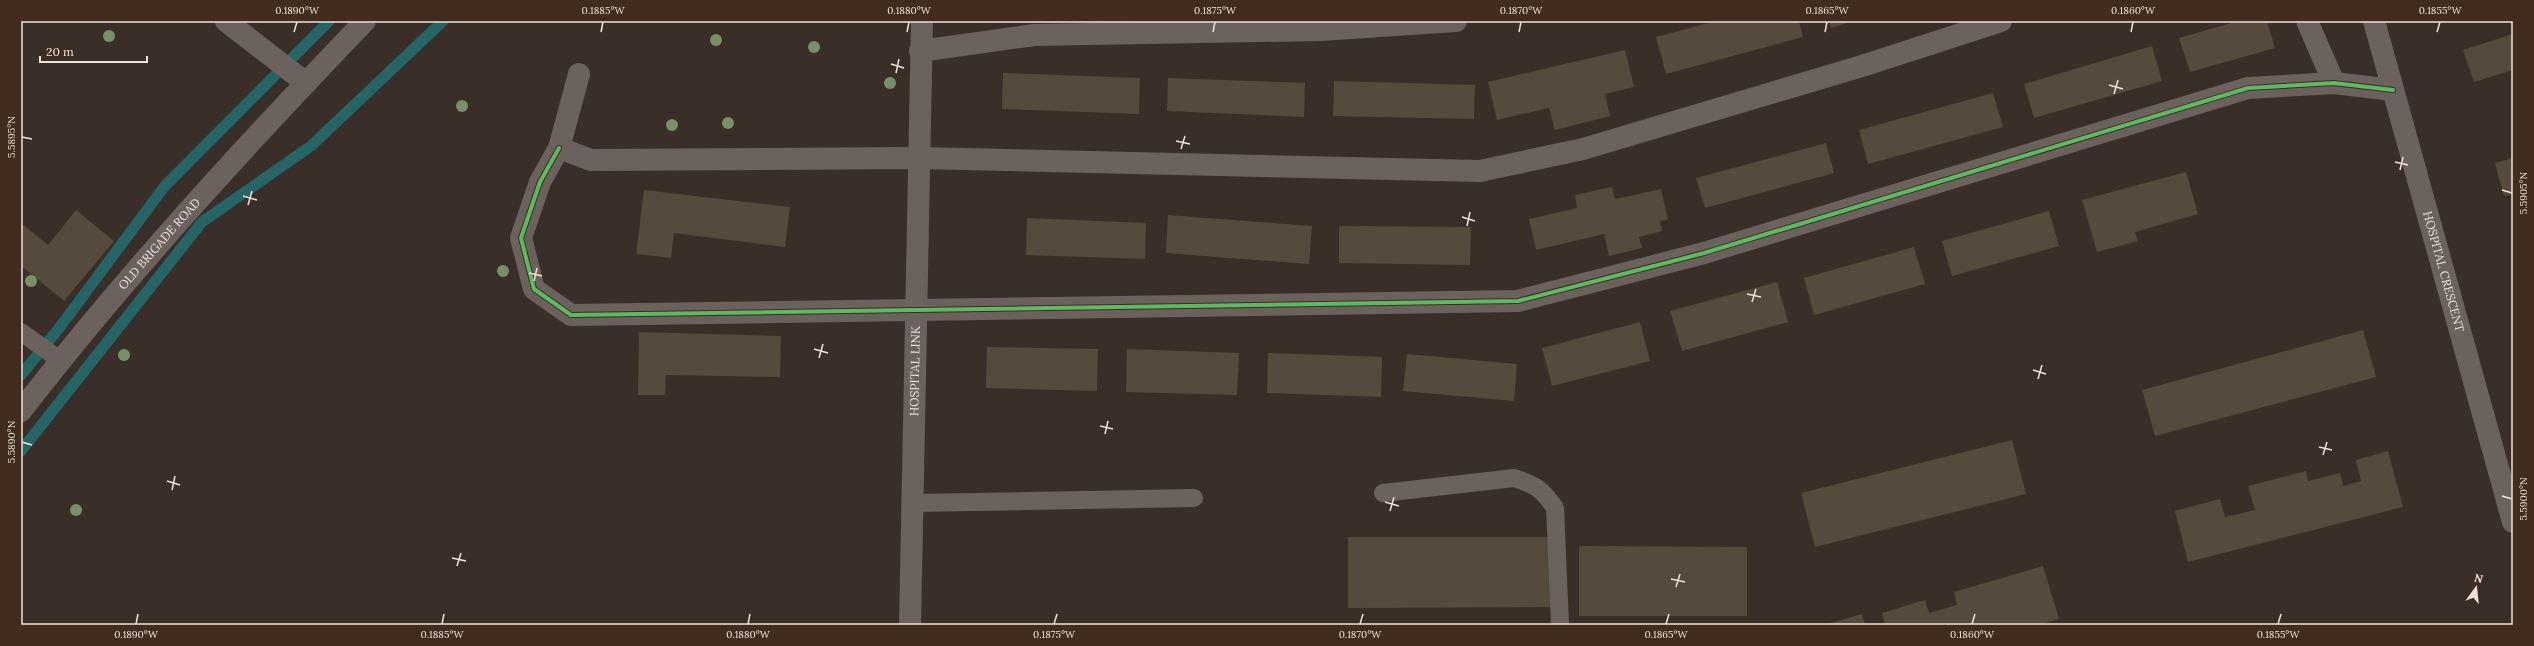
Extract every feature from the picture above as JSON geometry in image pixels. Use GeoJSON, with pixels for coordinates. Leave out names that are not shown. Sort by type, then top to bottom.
{"type":"FeatureCollection","features":[{"type":"Feature","properties":{"kind":"street"},"geometry":{"type":"LineString","coordinates":[[226,21],[306,83]]}},
{"type":"Feature","properties":{"kind":"street","name":"OLD BRIGADE ROAD"},"geometry":{"type":"LineString","coordinates":[[21,411],[60,360],[190,209],[365,21]]}},
{"type":"Feature","properties":{"kind":"street","name":"HOSPITAL LINK"},"geometry":{"type":"LineString","coordinates":[[910,625],[918,310],[920,51],[922,21]]}},
{"type":"Feature","properties":{"kind":"street"},"geometry":{"type":"LineString","coordinates":[[920,51],[1034,35],[1321,30],[1456,21]]}},
{"type":"Feature","properties":{"kind":"street"},"geometry":{"type":"LineString","coordinates":[[559,148],[591,160],[919,158],[1480,171],[1583,150],[1862,66],[2001,21]]}},
{"type":"Feature","properties":{"kind":"street"},"geometry":{"type":"LineString","coordinates":[[2307,21],[2334,83]]}},
{"type":"Feature","properties":{"kind":"street","name":"HOSPITAL CRESCENT"},"geometry":{"type":"LineString","coordinates":[[2374,21],[2513,522]]}},
{"type":"Feature","properties":{"kind":"street"},"geometry":{"type":"LineString","coordinates":[[579,74],[559,148],[540,182],[521,238],[534,289],[571,314],[1518,301],[1704,253],[2248,88],[2334,83],[2392,90]]}},
{"type":"Feature","properties":{"kind":"lane"},"geometry":{"type":"LineString","coordinates":[[21,332],[60,360]]}},
{"type":"Feature","properties":{"kind":"lane"},"geometry":{"type":"LineString","coordinates":[[1383,494],[1514,478],[1534,485],[1545,494],[1555,508],[1560,625]]}},
{"type":"Feature","properties":{"kind":"lane"},"geometry":{"type":"LineString","coordinates":[[913,503],[1194,498]]}},
{"type":"Feature","properties":{"kind":"building"},"geometry":{"type":"Polygon","coordinates":[[[1716,21],[1799,21],[1803,37],[1666,74],[1656,37],[1716,21]]]}},
{"type":"Feature","properties":{"kind":"building"},"geometry":{"type":"Polygon","coordinates":[[[1829,21],[1853,21],[1831,28],[1829,21]]]}},
{"type":"Feature","properties":{"kind":"building"},"geometry":{"type":"Polygon","coordinates":[[[2238,21],[2267,21],[2275,48],[2190,72],[2179,38],[2238,21]]]}},
{"type":"Feature","properties":{"kind":"building"},"geometry":{"type":"Polygon","coordinates":[[[2513,34],[2513,70],[2474,82],[2463,50],[2513,34]]]}},
{"type":"Feature","properties":{"kind":"building"},"geometry":{"type":"Polygon","coordinates":[[[2152,46],[2162,81],[2034,118],[2024,84],[2152,46]]]}},
{"type":"Feature","properties":{"kind":"building"},"geometry":{"type":"Polygon","coordinates":[[[1625,50],[1634,87],[1605,94],[1610,116],[1555,130],[1549,108],[1497,120],[1488,82],[1625,50]]]}},
{"type":"Feature","properties":{"kind":"building"},"geometry":{"type":"Polygon","coordinates":[[[1003,73],[1140,78],[1139,114],[1002,109],[1003,73]]]}},
{"type":"Feature","properties":{"kind":"building"},"geometry":{"type":"Polygon","coordinates":[[[1168,78],[1305,83],[1304,117],[1167,111],[1168,78]]]}},
{"type":"Feature","properties":{"kind":"building"},"geometry":{"type":"Polygon","coordinates":[[[1334,81],[1475,85],[1474,119],[1333,116],[1334,81]]]}},
{"type":"Feature","properties":{"kind":"building"},"geometry":{"type":"Polygon","coordinates":[[[1993,93],[2003,127],[1868,164],[1859,130],[1993,93]]]}},
{"type":"Feature","properties":{"kind":"building"},"geometry":{"type":"Polygon","coordinates":[[[1826,143],[1834,173],[1705,208],[1696,178],[1826,143]]]}},
{"type":"Feature","properties":{"kind":"building"},"geometry":{"type":"Polygon","coordinates":[[[2513,158],[2513,194],[2504,196],[2495,163],[2513,158]]]}},
{"type":"Feature","properties":{"kind":"building"},"geometry":{"type":"Polygon","coordinates":[[[2186,172],[2198,214],[2135,232],[2138,241],[2097,252],[2082,200],[2186,172]]]}},
{"type":"Feature","properties":{"kind":"building"},"geometry":{"type":"Polygon","coordinates":[[[1612,187],[1615,199],[1661,189],[1668,220],[1660,221],[1662,231],[1639,237],[1642,248],[1609,256],[1604,234],[1536,250],[1529,219],[1577,208],[1575,195],[1612,187]]]}},
{"type":"Feature","properties":{"kind":"building"},"geometry":{"type":"Polygon","coordinates":[[[644,190],[790,207],[785,247],[674,233],[671,258],[636,254],[644,190]]]}},
{"type":"Feature","properties":{"kind":"building"},"geometry":{"type":"Polygon","coordinates":[[[76,210],[114,241],[64,301],[21,266],[21,223],[48,245],[76,210]]]}},
{"type":"Feature","properties":{"kind":"building"},"geometry":{"type":"Polygon","coordinates":[[[2049,211],[2059,246],[1952,276],[1942,241],[2049,211]]]}},
{"type":"Feature","properties":{"kind":"building"},"geometry":{"type":"Polygon","coordinates":[[[1168,215],[1312,226],[1309,264],[1166,253],[1168,215]]]}},
{"type":"Feature","properties":{"kind":"building"},"geometry":{"type":"Polygon","coordinates":[[[1027,218],[1146,223],[1145,259],[1026,255],[1027,218]]]}},
{"type":"Feature","properties":{"kind":"building"},"geometry":{"type":"Polygon","coordinates":[[[1339,226],[1471,227],[1470,265],[1339,263],[1339,226]]]}},
{"type":"Feature","properties":{"kind":"building"},"geometry":{"type":"Polygon","coordinates":[[[1914,247],[1925,284],[1814,315],[1804,278],[1914,247]]]}},
{"type":"Feature","properties":{"kind":"building"},"geometry":{"type":"Polygon","coordinates":[[[1777,282],[1788,322],[1682,351],[1670,311],[1777,282]]]}},
{"type":"Feature","properties":{"kind":"building"},"geometry":{"type":"Polygon","coordinates":[[[1640,322],[1650,361],[1552,386],[1542,348],[1640,322]]]}},
{"type":"Feature","properties":{"kind":"building"},"geometry":{"type":"Polygon","coordinates":[[[2363,330],[2376,377],[2155,436],[2142,390],[2363,330]]]}},
{"type":"Feature","properties":{"kind":"building"},"geometry":{"type":"Polygon","coordinates":[[[639,332],[781,336],[780,377],[666,375],[665,395],[638,395],[639,332]]]}},
{"type":"Feature","properties":{"kind":"building"},"geometry":{"type":"Polygon","coordinates":[[[987,347],[1098,349],[1097,391],[986,388],[987,347]]]}},
{"type":"Feature","properties":{"kind":"building"},"geometry":{"type":"Polygon","coordinates":[[[1127,349],[1239,353],[1237,395],[1126,392],[1127,349]]]}},
{"type":"Feature","properties":{"kind":"building"},"geometry":{"type":"Polygon","coordinates":[[[1268,353],[1382,357],[1381,397],[1267,393],[1268,353]]]}},
{"type":"Feature","properties":{"kind":"building"},"geometry":{"type":"Polygon","coordinates":[[[1407,354],[1517,364],[1514,401],[1403,391],[1407,354]]]}},
{"type":"Feature","properties":{"kind":"building"},"geometry":{"type":"Polygon","coordinates":[[[2012,440],[2026,494],[1815,547],[1801,493],[2012,440]]]}},
{"type":"Feature","properties":{"kind":"building"},"geometry":{"type":"Polygon","coordinates":[[[2388,451],[2403,507],[2188,562],[2175,511],[2220,499],[2225,517],[2255,510],[2248,486],[2306,471],[2308,481],[2340,473],[2343,486],[2361,481],[2356,460],[2388,451]]]}},
{"type":"Feature","properties":{"kind":"building"},"geometry":{"type":"Polygon","coordinates":[[[1348,537],[1555,537],[1556,607],[1348,608],[1348,537]]]}},
{"type":"Feature","properties":{"kind":"building"},"geometry":{"type":"Polygon","coordinates":[[[1579,546],[1747,547],[1747,616],[1579,616],[1579,546]]]}},
{"type":"Feature","properties":{"kind":"building"},"geometry":{"type":"Polygon","coordinates":[[[2043,566],[2059,619],[2039,625],[1885,625],[1882,613],[1925,600],[1929,613],[1957,605],[1954,592],[2043,566]]]}},
{"type":"Feature","properties":{"kind":"building"},"geometry":{"type":"Polygon","coordinates":[[[1862,614],[1865,625],[1824,625],[1862,614]]]}},
{"type":"Feature","properties":{"kind":"waterway"},"geometry":{"type":"LineString","coordinates":[[21,375],[60,327],[164,187],[329,21]]}},
{"type":"Feature","properties":{"kind":"waterway"},"geometry":{"type":"LineString","coordinates":[[21,451],[202,222],[311,146],[443,21]]}},
{"type":"Feature","properties":{"kind":"cycle path"},"geometry":{"type":"LineString","coordinates":[[559,148],[540,182],[521,238],[534,289],[571,315],[1518,301],[1704,253],[2248,88],[2334,83],[2393,90]]}}]}
